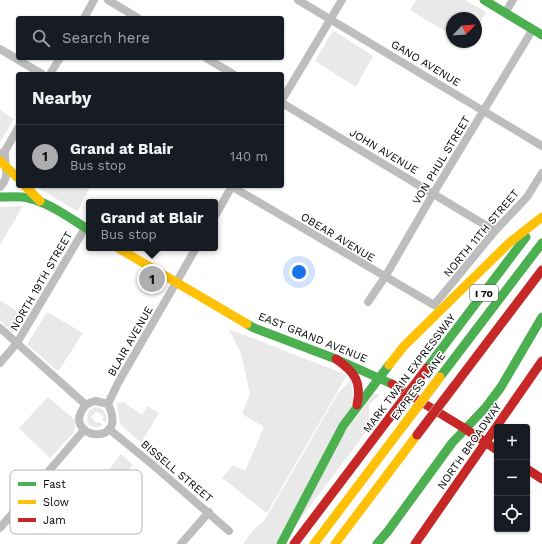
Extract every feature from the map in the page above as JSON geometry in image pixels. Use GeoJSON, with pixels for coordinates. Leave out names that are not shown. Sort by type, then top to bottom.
{"type":"FeatureCollection","features":[{"type":"Feature","properties":{"kind":"main road"},"geometry":{"type":"LineString","coordinates":[[484,0],[542,35]]}},
{"type":"Feature","properties":{"kind":"main road"},"geometry":{"type":"LineString","coordinates":[[3,163],[16,176]]}},
{"type":"Feature","properties":{"kind":"main road"},"geometry":{"type":"LineString","coordinates":[[27,188],[42,203]]}},
{"type":"Feature","properties":{"kind":"main road"},"geometry":{"type":"LineString","coordinates":[[0,197],[25,197],[42,203],[86,228]]}},
{"type":"Feature","properties":{"kind":"main road"},"geometry":{"type":"LineString","coordinates":[[281,544],[312,487],[337,436],[357,405],[379,377],[404,346],[416,334],[510,243],[542,216]]}},
{"type":"Feature","properties":{"kind":"main road","name":"MARK TWAIN EXPRESSWAY"},"geometry":{"type":"LineString","coordinates":[[294,544],[542,216]]}},
{"type":"Feature","properties":{"kind":"main road","name":"EXPRESS LANE"},"geometry":{"type":"LineString","coordinates":[[314,544],[542,243]]}},
{"type":"Feature","properties":{"kind":"main road","name":"EAST GRAND AVENUE"},"geometry":{"type":"LineString","coordinates":[[123,251],[254,328],[336,359],[379,377],[400,388],[494,448]]}},
{"type":"Feature","properties":{"kind":"main road","name":"I 70"},"geometry":{"type":"LineString","coordinates":[[335,544],[542,270]]}},
{"type":"Feature","properties":{"kind":"main road"},"geometry":{"type":"LineString","coordinates":[[377,544],[452,443],[464,428],[486,407],[501,387],[542,317]]}},
{"type":"Feature","properties":{"kind":"main road"},"geometry":{"type":"LineString","coordinates":[[336,359],[352,372],[357,380],[359,389],[357,405]]}},
{"type":"Feature","properties":{"kind":"main road","name":"NORTH BROADWAY"},"geometry":{"type":"LineString","coordinates":[[416,543],[542,361]]}},
{"type":"Feature","properties":{"kind":"main road"},"geometry":{"type":"LineString","coordinates":[[530,471],[542,478]]}},
{"type":"Feature","properties":{"kind":"street"},"geometry":{"type":"LineString","coordinates":[[85,16],[94,0]]}},
{"type":"Feature","properties":{"kind":"street"},"geometry":{"type":"LineString","coordinates":[[108,0],[135,16]]}},
{"type":"Feature","properties":{"kind":"street","name":"GANO AVENUE"},"geometry":{"type":"LineString","coordinates":[[298,0],[542,146]]}},
{"type":"Feature","properties":{"kind":"street"},"geometry":{"type":"LineString","coordinates":[[284,99],[342,0]]}},
{"type":"Feature","properties":{"kind":"street"},"geometry":{"type":"LineString","coordinates":[[505,12],[513,0]]}},
{"type":"Feature","properties":{"kind":"street","name":"VON PHUL STREET"},"geometry":{"type":"LineString","coordinates":[[368,302],[385,277],[533,29]]}},
{"type":"Feature","properties":{"kind":"street"},"geometry":{"type":"LineString","coordinates":[[0,49],[16,59]]}},
{"type":"Feature","properties":{"kind":"street"},"geometry":{"type":"LineString","coordinates":[[18,60],[39,72]]}},
{"type":"Feature","properties":{"kind":"street"},"geometry":{"type":"LineString","coordinates":[[51,72],[59,60]]}},
{"type":"Feature","properties":{"kind":"street"},"geometry":{"type":"LineString","coordinates":[[209,60],[230,72]]}},
{"type":"Feature","properties":{"kind":"street","name":"JOHN AVENUE"},"geometry":{"type":"LineString","coordinates":[[284,103],[495,231]]}},
{"type":"Feature","properties":{"kind":"street"},"geometry":{"type":"LineString","coordinates":[[0,187],[6,180],[7,175],[3,163],[3,153],[16,131]]}},
{"type":"Feature","properties":{"kind":"street","name":"NORTH 11TH STREET"},"geometry":{"type":"LineString","coordinates":[[434,305],[495,231],[527,197],[542,173]]}},
{"type":"Feature","properties":{"kind":"street"},"geometry":{"type":"LineString","coordinates":[[218,211],[231,188]]}},
{"type":"Feature","properties":{"kind":"street","name":"OBEAR AVENUE"},"geometry":{"type":"LineString","coordinates":[[235,188],[434,305]]}},
{"type":"Feature","properties":{"kind":"street","name":"NORTH 19TH STREET"},"geometry":{"type":"LineString","coordinates":[[0,363],[17,343],[86,231]]}},
{"type":"Feature","properties":{"kind":"street","name":"BLAIR AVENUE"},"geometry":{"type":"LineString","coordinates":[[108,404],[118,383],[194,251]]}},
{"type":"Feature","properties":{"kind":"street"},"geometry":{"type":"LineString","coordinates":[[0,328],[86,405]]}},
{"type":"Feature","properties":{"kind":"street"},"geometry":{"type":"LineString","coordinates":[[96,401],[108,404],[113,419],[109,429],[102,434],[97,435],[84,430],[80,417],[86,405],[96,401]]}},
{"type":"Feature","properties":{"kind":"street","name":"BISSELL STREET"},"geometry":{"type":"LineString","coordinates":[[109,429],[154,465],[230,531]]}},
{"type":"Feature","properties":{"kind":"street"},"geometry":{"type":"LineString","coordinates":[[50,470],[84,430]]}},
{"type":"Feature","properties":{"kind":"street"},"geometry":{"type":"LineString","coordinates":[[181,544],[209,512]]}},
{"type":"Feature","properties":{"kind":"street"},"geometry":{"type":"LineString","coordinates":[[0,528],[10,516]]}},
{"type":"Feature","properties":{"kind":"shaded area"},"geometry":{"type":"Polygon","coordinates":[[[416,0],[465,0],[486,12],[482,19],[482,12],[446,12],[446,31],[410,10],[416,0]]]}},
{"type":"Feature","properties":{"kind":"shaded area"},"geometry":{"type":"Polygon","coordinates":[[[333,30],[373,56],[356,87],[315,61],[333,30]]]}},
{"type":"Feature","properties":{"kind":"shaded area"},"geometry":{"type":"Polygon","coordinates":[[[0,110],[14,119],[0,142],[0,110]]]}},
{"type":"Feature","properties":{"kind":"shaded area"},"geometry":{"type":"Polygon","coordinates":[[[38,188],[90,188],[77,211],[38,188]]]}},
{"type":"Feature","properties":{"kind":"shaded area"},"geometry":{"type":"Polygon","coordinates":[[[23,206],[0,245],[0,207],[23,206]]]}},
{"type":"Feature","properties":{"kind":"shaded area"},"geometry":{"type":"Polygon","coordinates":[[[0,300],[22,315],[13,332],[0,321],[0,300]]]}},
{"type":"Feature","properties":{"kind":"shaded area"},"geometry":{"type":"Polygon","coordinates":[[[47,312],[83,333],[59,370],[56,370],[27,344],[47,312]]]}},
{"type":"Feature","properties":{"kind":"shaded area"},"geometry":{"type":"Polygon","coordinates":[[[229,329],[347,375],[267,513],[222,478],[233,465],[245,471],[264,427],[242,414],[250,394],[241,354],[229,329]]]}},
{"type":"Feature","properties":{"kind":"shaded area"},"geometry":{"type":"Polygon","coordinates":[[[352,378],[353,404],[276,544],[243,544],[253,530],[264,521],[337,395],[352,378]]]}},
{"type":"Feature","properties":{"kind":"shaded area"},"geometry":{"type":"Polygon","coordinates":[[[375,393],[380,395],[369,404],[369,428],[292,530],[342,436],[375,393]]]}},
{"type":"Feature","properties":{"kind":"shaded area"},"geometry":{"type":"Polygon","coordinates":[[[48,397],[76,421],[74,432],[50,458],[19,428],[48,397]]]}},
{"type":"Feature","properties":{"kind":"shaded area"},"geometry":{"type":"Polygon","coordinates":[[[122,401],[142,415],[147,406],[159,413],[141,443],[120,424],[117,402],[121,404],[122,401]]]}},
{"type":"Feature","properties":{"kind":"shaded area"},"geometry":{"type":"Polygon","coordinates":[[[94,407],[100,408],[106,414],[106,423],[102,420],[104,417],[98,412],[91,417],[97,423],[99,422],[103,425],[99,427],[92,426],[87,421],[88,412],[94,407]]]}},
{"type":"Feature","properties":{"kind":"shaded area"},"geometry":{"type":"Polygon","coordinates":[[[121,454],[133,465],[128,470],[109,470],[121,454]]]}},
{"type":"Feature","properties":{"kind":"traffic: fast"},"geometry":{"type":"LineString","coordinates":[[484,0],[542,35]]}},
{"type":"Feature","properties":{"kind":"traffic: fast"},"geometry":{"type":"LineString","coordinates":[[0,197],[21,197],[36,200],[60,211],[86,228]]}},
{"type":"Feature","properties":{"kind":"traffic: fast"},"geometry":{"type":"LineString","coordinates":[[427,368],[526,237]]}},
{"type":"Feature","properties":{"kind":"traffic: fast"},"geometry":{"type":"LineString","coordinates":[[440,377],[542,243]]}},
{"type":"Feature","properties":{"kind":"traffic: fast"},"geometry":{"type":"LineString","coordinates":[[377,544],[452,443],[486,407],[501,387],[542,317]]}},
{"type":"Feature","properties":{"kind":"traffic: fast"},"geometry":{"type":"LineString","coordinates":[[247,324],[336,359],[392,384]]}},
{"type":"Feature","properties":{"kind":"traffic: fast"},"geometry":{"type":"LineString","coordinates":[[281,544],[343,426],[389,365]]}},
{"type":"Feature","properties":{"kind":"traffic: slow"},"geometry":{"type":"LineString","coordinates":[[0,161],[16,176]]}},
{"type":"Feature","properties":{"kind":"traffic: slow"},"geometry":{"type":"LineString","coordinates":[[27,188],[40,201]]}},
{"type":"Feature","properties":{"kind":"traffic: slow"},"geometry":{"type":"LineString","coordinates":[[389,365],[404,346],[509,243],[542,217]]}},
{"type":"Feature","properties":{"kind":"traffic: slow"},"geometry":{"type":"LineString","coordinates":[[123,251],[247,324]]}},
{"type":"Feature","properties":{"kind":"traffic: slow"},"geometry":{"type":"LineString","coordinates":[[403,426],[440,377]]}},
{"type":"Feature","properties":{"kind":"traffic: slow"},"geometry":{"type":"LineString","coordinates":[[314,544],[403,426]]}},
{"type":"Feature","properties":{"kind":"traffic: slow"},"geometry":{"type":"LineString","coordinates":[[335,544],[417,435]]}},
{"type":"Feature","properties":{"kind":"traffic: jam"},"geometry":{"type":"LineString","coordinates":[[455,385],[542,270]]}},
{"type":"Feature","properties":{"kind":"traffic: jam"},"geometry":{"type":"LineString","coordinates":[[336,359],[348,368],[356,378],[358,384],[357,405]]}},
{"type":"Feature","properties":{"kind":"traffic: jam"},"geometry":{"type":"LineString","coordinates":[[415,544],[542,361]]}},
{"type":"Feature","properties":{"kind":"traffic: jam"},"geometry":{"type":"LineString","coordinates":[[390,417],[427,368]]}},
{"type":"Feature","properties":{"kind":"traffic: jam"},"geometry":{"type":"LineString","coordinates":[[392,384],[464,428]]}},
{"type":"Feature","properties":{"kind":"traffic: jam"},"geometry":{"type":"LineString","coordinates":[[417,435],[455,385]]}},
{"type":"Feature","properties":{"kind":"traffic: jam"},"geometry":{"type":"LineString","coordinates":[[294,544],[390,417]]}},
{"type":"Feature","properties":{"kind":"traffic: jam"},"geometry":{"type":"LineString","coordinates":[[464,428],[494,448]]}},
{"type":"Feature","properties":{"kind":"traffic: jam"},"geometry":{"type":"LineString","coordinates":[[530,471],[542,479]]}},
{"type":"Feature","properties":{"kind":"place","name":"Grand at Blair"},"geometry":{"type":"Point","coordinates":[152,279]}}]}
